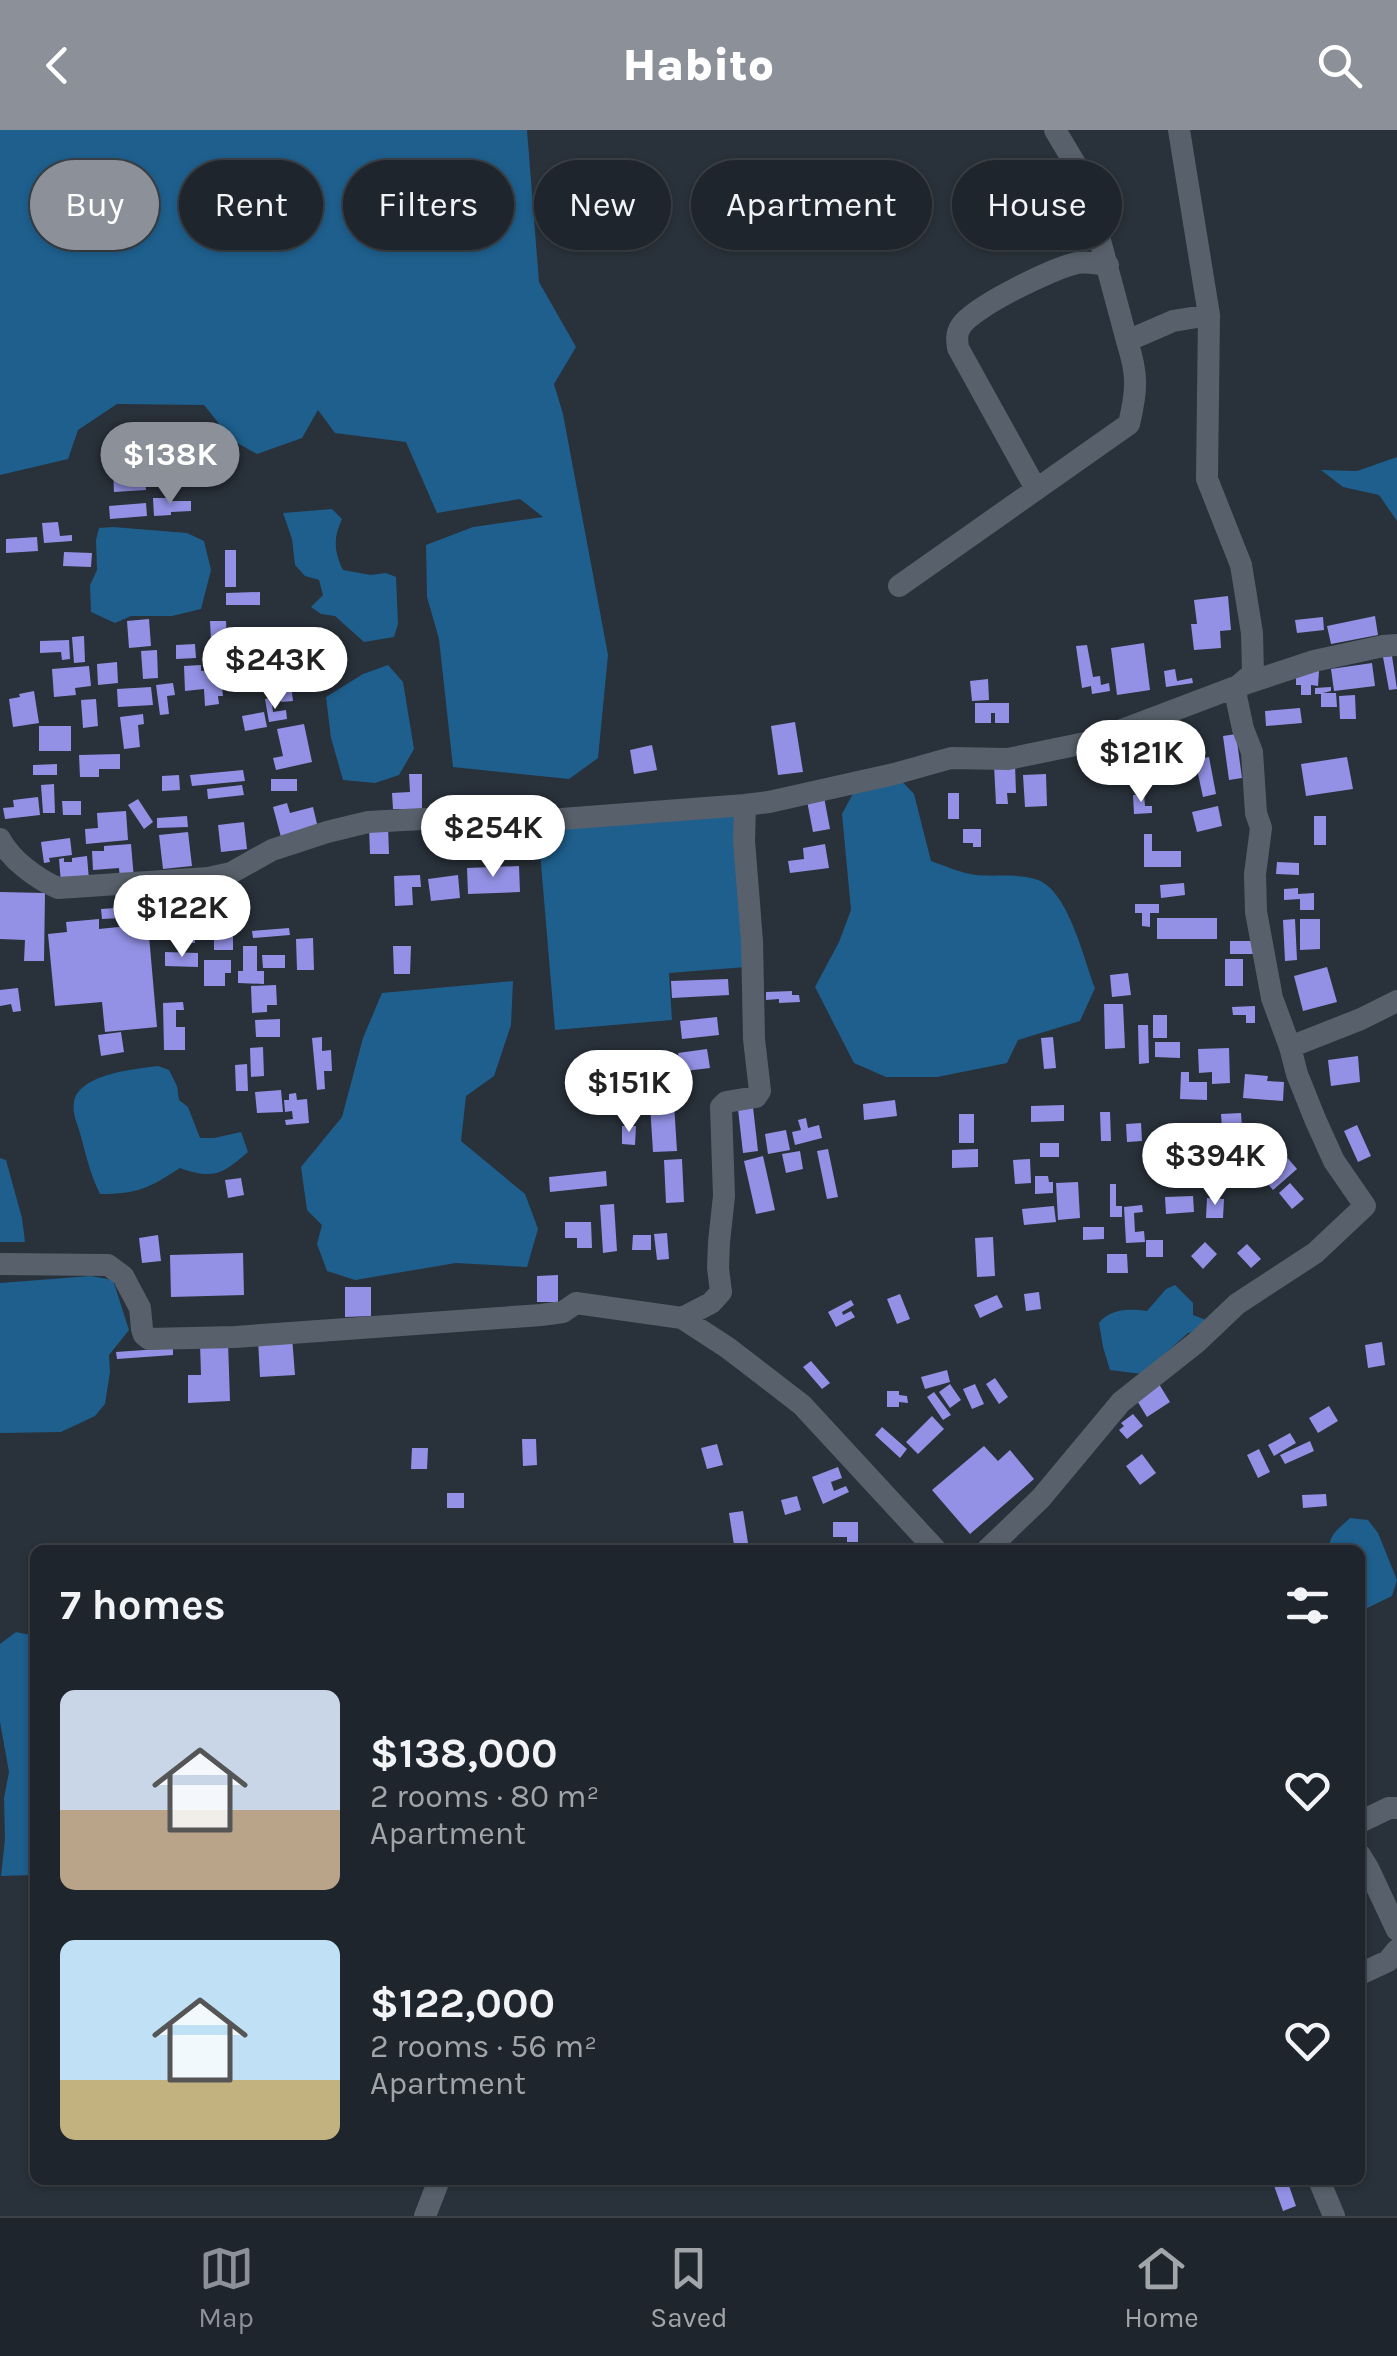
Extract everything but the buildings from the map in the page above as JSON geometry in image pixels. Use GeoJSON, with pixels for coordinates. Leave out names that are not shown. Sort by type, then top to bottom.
{"type":"FeatureCollection","features":[{"type":"Feature","properties":{"kind":"street"},"geometry":{"type":"LineString","coordinates":[[898,586],[1129,424],[1137,370],[1084,177],[1055,130]]}},
{"type":"Feature","properties":{"kind":"street"},"geometry":{"type":"LineString","coordinates":[[992,1545],[1042,1498],[1122,1402],[1198,1342],[1237,1304],[1315,1252],[1365,1206],[1334,1162],[1297,1074],[1272,998],[1256,912],[1255,874],[1261,828],[1256,813],[1252,752],[1236,696],[1238,686],[1253,673],[1254,661],[1241,564],[1207,479],[1209,315],[1179,130]]}},
{"type":"Feature","properties":{"kind":"street"},"geometry":{"type":"LineString","coordinates":[[1036,489],[958,348],[956,335],[963,322],[976,312],[1053,270],[1082,262],[1108,265]]}},
{"type":"Feature","properties":{"kind":"street"},"geometry":{"type":"LineString","coordinates":[[1127,341],[1173,321],[1209,315]]}},
{"type":"Feature","properties":{"kind":"street"},"geometry":{"type":"LineString","coordinates":[[0,839],[7,852],[58,888],[220,876],[272,850],[368,822],[522,822],[769,802],[952,758],[1008,759],[1090,742],[1314,661],[1397,645]]}},
{"type":"Feature","properties":{"kind":"street"},"geometry":{"type":"LineString","coordinates":[[682,1318],[711,1303],[721,1292],[721,1107],[726,1102],[756,1097],[760,1091],[754,1039],[745,805]]}},
{"type":"Feature","properties":{"kind":"street"},"geometry":{"type":"LineString","coordinates":[[1290,1048],[1397,1001]]}},
{"type":"Feature","properties":{"kind":"street"},"geometry":{"type":"LineString","coordinates":[[0,1264],[108,1266],[123,1276],[140,1308],[144,1335],[149,1339],[235,1337],[541,1315],[563,1312],[576,1304],[682,1318],[802,1405],[931,1545]]}},
{"type":"Feature","properties":{"kind":"street"},"geometry":{"type":"LineString","coordinates":[[1365,1820],[1397,1808]]}},
{"type":"Feature","properties":{"kind":"street"},"geometry":{"type":"LineString","coordinates":[[1365,1863],[1397,1930]]}},
{"type":"Feature","properties":{"kind":"street"},"geometry":{"type":"LineString","coordinates":[[1365,1972],[1388,1961],[1397,1950]]}},
{"type":"Feature","properties":{"kind":"street"},"geometry":{"type":"LineString","coordinates":[[425,2216],[437,2185]]}},
{"type":"Feature","properties":{"kind":"street"},"geometry":{"type":"LineString","coordinates":[[1321,2185],[1334,2216]]}},
{"type":"Feature","properties":{"kind":"water"},"geometry":{"type":"Polygon","coordinates":[[[0,130],[527,130],[539,282],[576,347],[554,384],[608,655],[598,758],[569,779],[453,767],[439,639],[427,597],[426,545],[473,527],[543,517],[520,499],[437,513],[406,442],[335,433],[318,410],[302,438],[257,454],[232,440],[204,405],[117,404],[78,430],[68,459],[0,475],[0,130]]]}},
{"type":"Feature","properties":{"kind":"water"},"geometry":{"type":"Polygon","coordinates":[[[1397,457],[1397,521],[1379,495],[1343,487],[1321,470],[1357,471],[1397,457]]]}},
{"type":"Feature","properties":{"kind":"water"},"geometry":{"type":"Polygon","coordinates":[[[332,509],[342,519],[336,544],[343,570],[396,577],[398,624],[394,637],[364,642],[335,616],[321,614],[311,607],[323,595],[319,580],[305,576],[295,565],[283,513],[332,509]]]}},
{"type":"Feature","properties":{"kind":"water"},"geometry":{"type":"Polygon","coordinates":[[[99,528],[187,533],[204,541],[211,570],[201,609],[172,616],[131,616],[115,623],[91,612],[90,585],[97,570],[99,528]]]}},
{"type":"Feature","properties":{"kind":"water"},"geometry":{"type":"Polygon","coordinates":[[[388,665],[403,682],[414,749],[399,775],[375,783],[343,780],[331,738],[326,697],[363,674],[388,665]]]}},
{"type":"Feature","properties":{"kind":"water"},"geometry":{"type":"Polygon","coordinates":[[[898,777],[914,794],[931,861],[970,874],[1038,880],[1058,898],[1074,928],[1095,988],[1080,1021],[1018,1040],[1007,1063],[937,1077],[886,1077],[854,1063],[815,987],[851,910],[842,814],[856,788],[898,777]]]}},
{"type":"Feature","properties":{"kind":"water"},"geometry":{"type":"Polygon","coordinates":[[[734,812],[746,967],[669,973],[672,1020],[555,1030],[538,828],[734,812]]]}},
{"type":"Feature","properties":{"kind":"water"},"geometry":{"type":"Polygon","coordinates":[[[513,981],[511,1025],[494,1076],[466,1096],[461,1141],[525,1194],[538,1229],[527,1267],[456,1263],[355,1280],[327,1271],[317,1244],[322,1225],[307,1210],[301,1167],[342,1117],[363,1038],[382,993],[513,981]]]}},
{"type":"Feature","properties":{"kind":"water"},"geometry":{"type":"Polygon","coordinates":[[[158,1066],[169,1070],[179,1100],[188,1107],[200,1138],[241,1132],[248,1152],[217,1173],[201,1174],[180,1168],[143,1188],[100,1194],[74,1114],[78,1093],[97,1079],[158,1066]]]}},
{"type":"Feature","properties":{"kind":"water"},"geometry":{"type":"Polygon","coordinates":[[[0,1158],[6,1160],[25,1242],[0,1242],[0,1158]]]}},
{"type":"Feature","properties":{"kind":"water"},"geometry":{"type":"Polygon","coordinates":[[[91,1276],[113,1280],[129,1330],[109,1355],[105,1404],[95,1416],[61,1432],[0,1433],[0,1283],[91,1276]]]}},
{"type":"Feature","properties":{"kind":"water"},"geometry":{"type":"Polygon","coordinates":[[[1175,1285],[1193,1303],[1193,1315],[1206,1320],[1142,1374],[1110,1370],[1099,1323],[1115,1312],[1147,1311],[1166,1289],[1175,1285]]]}},
{"type":"Feature","properties":{"kind":"water"},"geometry":{"type":"Polygon","coordinates":[[[1350,1518],[1368,1520],[1378,1533],[1397,1580],[1392,1596],[1365,1609],[1365,1545],[1330,1545],[1350,1518]]]}},
{"type":"Feature","properties":{"kind":"water"},"geometry":{"type":"Polygon","coordinates":[[[16,1632],[30,1635],[30,1875],[1,1876],[9,1772],[0,1722],[0,1644],[16,1632]]]}}]}
